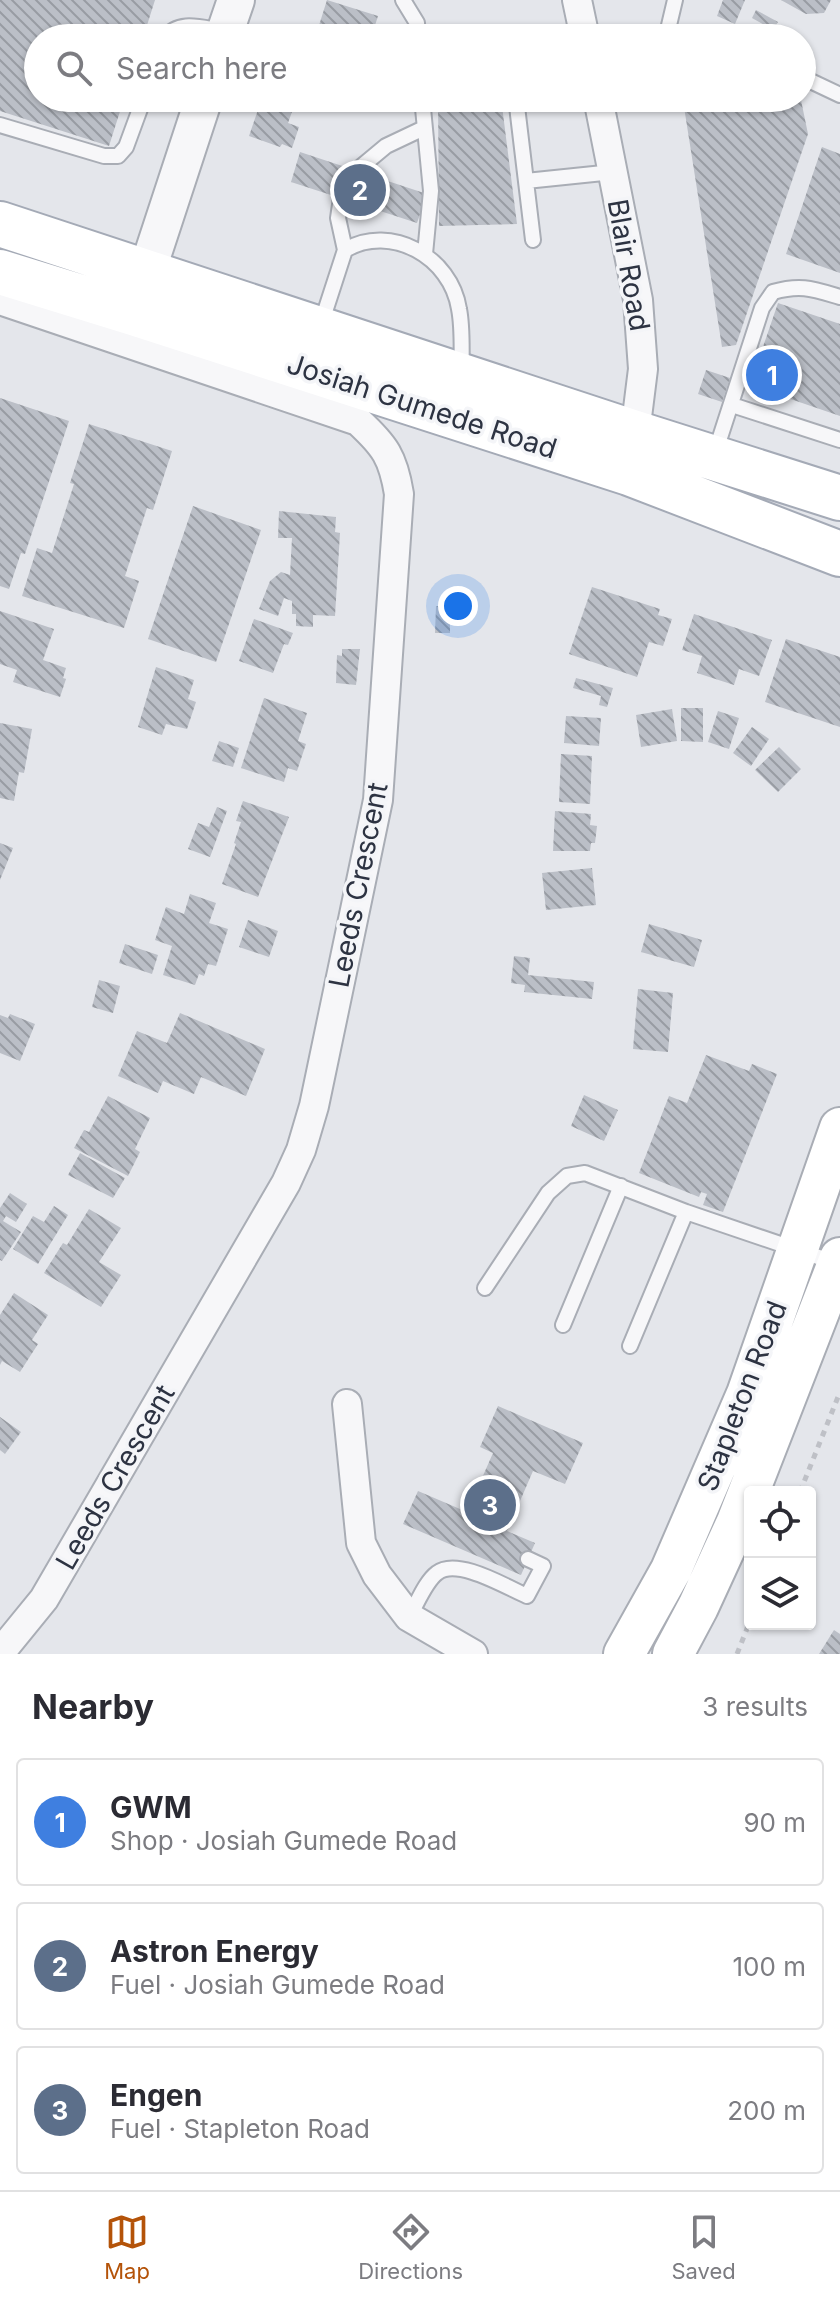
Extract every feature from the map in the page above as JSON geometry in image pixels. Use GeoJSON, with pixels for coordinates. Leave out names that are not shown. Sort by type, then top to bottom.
{"type":"FeatureCollection","features":[{"type":"Feature","properties":{"kind":"main road","name":"Josiah Gumede Road"},"geometry":{"type":"LineString","coordinates":[[0,224],[840,498]]}},
{"type":"Feature","properties":{"kind":"main road","name":"Josiah Gumede Road"},"geometry":{"type":"LineString","coordinates":[[0,272],[629,473],[837,555]]}},
{"type":"Feature","properties":{"kind":"main road","name":"Stapleton Road"},"geometry":{"type":"LineString","coordinates":[[624,1654],[671,1570],[747,1394],[840,1128]]}},
{"type":"Feature","properties":{"kind":"main road","name":"Stapleton Road"},"geometry":{"type":"LineString","coordinates":[[673,1654],[737,1522],[839,1261]]}},
{"type":"Feature","properties":{"kind":"street"},"geometry":{"type":"LineString","coordinates":[[577,0],[582,24]]}},
{"type":"Feature","properties":{"kind":"street"},"geometry":{"type":"LineString","coordinates":[[133,313],[199,112]]}},
{"type":"Feature","properties":{"kind":"street","name":"Blair Road"},"geometry":{"type":"LineString","coordinates":[[601,112],[641,325],[643,369],[635,433]]}},
{"type":"Feature","properties":{"kind":"street","name":"Leeds Crescent"},"geometry":{"type":"LineString","coordinates":[[0,300],[358,421],[380,441],[395,467],[399,494],[378,800],[314,1106],[301,1150],[286,1183],[44,1599],[0,1653]]}},
{"type":"Feature","properties":{"kind":"street"},"geometry":{"type":"LineString","coordinates":[[347,1404],[361,1543],[377,1575],[409,1617],[473,1654]]}},
{"type":"Feature","properties":{"kind":"lane"},"geometry":{"type":"LineString","coordinates":[[403,0],[417,24]]}},
{"type":"Feature","properties":{"kind":"lane"},"geometry":{"type":"LineString","coordinates":[[669,24],[675,0]]}},
{"type":"Feature","properties":{"kind":"lane"},"geometry":{"type":"LineString","coordinates":[[204,24],[228,23]]}},
{"type":"Feature","properties":{"kind":"lane"},"geometry":{"type":"LineString","coordinates":[[816,84],[840,95]]}},
{"type":"Feature","properties":{"kind":"lane"},"geometry":{"type":"LineString","coordinates":[[0,125],[104,156],[118,156],[126,147],[139,112]]}},
{"type":"Feature","properties":{"kind":"lane"},"geometry":{"type":"LineString","coordinates":[[423,112],[431,191],[425,254]]}},
{"type":"Feature","properties":{"kind":"lane"},"geometry":{"type":"LineString","coordinates":[[518,112],[533,240]]}},
{"type":"Feature","properties":{"kind":"lane"},"geometry":{"type":"LineString","coordinates":[[356,171],[386,146],[424,128]]}},
{"type":"Feature","properties":{"kind":"lane"},"geometry":{"type":"LineString","coordinates":[[526,181],[613,172]]}},
{"type":"Feature","properties":{"kind":"lane"},"geometry":{"type":"LineString","coordinates":[[320,328],[345,250],[338,218],[341,198]]}},
{"type":"Feature","properties":{"kind":"lane"},"geometry":{"type":"LineString","coordinates":[[345,250],[359,242],[391,239],[425,254],[444,274],[459,306],[463,376]]}},
{"type":"Feature","properties":{"kind":"lane"},"geometry":{"type":"LineString","coordinates":[[714,458],[762,308],[773,292],[793,286],[840,297]]}},
{"type":"Feature","properties":{"kind":"lane"},"geometry":{"type":"LineString","coordinates":[[732,405],[840,440]]}},
{"type":"Feature","properties":{"kind":"lane"},"geometry":{"type":"LineString","coordinates":[[485,1288],[548,1193],[567,1176],[585,1173],[797,1251],[839,1261]]}},
{"type":"Feature","properties":{"kind":"lane"},"geometry":{"type":"LineString","coordinates":[[563,1325],[621,1186]]}},
{"type":"Feature","properties":{"kind":"lane"},"geometry":{"type":"LineString","coordinates":[[630,1346],[686,1212]]}},
{"type":"Feature","properties":{"kind":"lane"},"geometry":{"type":"LineString","coordinates":[[409,1617],[436,1574],[449,1568],[465,1569],[527,1596],[543,1566],[528,1559]]}},
{"type":"Feature","properties":{"kind":"path"},"geometry":{"type":"LineString","coordinates":[[802,1486],[840,1392]]}},
{"type":"Feature","properties":{"kind":"path"},"geometry":{"type":"LineString","coordinates":[[737,1654],[746,1630]]}},
{"type":"Feature","properties":{"kind":"building"},"geometry":{"type":"Polygon","coordinates":[[[0,0],[155,0],[147,24],[24,24],[24,112],[120,112],[109,146],[0,111],[0,0]]]}},
{"type":"Feature","properties":{"kind":"building"},"geometry":{"type":"Polygon","coordinates":[[[327,0],[378,16],[375,24],[319,24],[327,0]]]}},
{"type":"Feature","properties":{"kind":"building"},"geometry":{"type":"Polygon","coordinates":[[[723,0],[745,0],[735,24],[717,16],[723,0]]]}},
{"type":"Feature","properties":{"kind":"building"},"geometry":{"type":"Polygon","coordinates":[[[781,0],[831,0],[824,13],[806,14],[781,0]]]}},
{"type":"Feature","properties":{"kind":"building"},"geometry":{"type":"Polygon","coordinates":[[[756,10],[778,22],[762,24],[752,18],[756,10]]]}},
{"type":"Feature","properties":{"kind":"building"},"geometry":{"type":"Polygon","coordinates":[[[257,112],[292,112],[288,123],[299,127],[292,148],[249,136],[257,112]]]}},
{"type":"Feature","properties":{"kind":"building"},"geometry":{"type":"Polygon","coordinates":[[[438,112],[503,112],[517,224],[439,226],[438,112]]]}},
{"type":"Feature","properties":{"kind":"building"},"geometry":{"type":"Polygon","coordinates":[[[685,112],[803,112],[808,134],[736,345],[722,347],[685,112]]]}},
{"type":"Feature","properties":{"kind":"building"},"geometry":{"type":"Polygon","coordinates":[[[822,147],[840,154],[840,273],[786,254],[822,147]]]}},
{"type":"Feature","properties":{"kind":"building"},"geometry":{"type":"Polygon","coordinates":[[[300,152],[427,194],[417,223],[291,182],[300,152]]]}},
{"type":"Feature","properties":{"kind":"building"},"geometry":{"type":"Polygon","coordinates":[[[778,303],[840,324],[840,416],[750,385],[778,303]]]}},
{"type":"Feature","properties":{"kind":"building"},"geometry":{"type":"Polygon","coordinates":[[[706,370],[730,378],[722,402],[698,394],[706,370]]]}},
{"type":"Feature","properties":{"kind":"building"},"geometry":{"type":"Polygon","coordinates":[[[0,398],[69,421],[25,554],[21,553],[9,589],[0,586],[0,398]]]}},
{"type":"Feature","properties":{"kind":"building"},"geometry":{"type":"Polygon","coordinates":[[[89,424],[172,451],[153,510],[147,508],[125,576],[139,581],[124,628],[22,596],[37,548],[52,553],[89,424]]]}},
{"type":"Feature","properties":{"kind":"building"},"geometry":{"type":"Polygon","coordinates":[[[193,506],[261,530],[216,662],[148,639],[193,506]]]}},
{"type":"Feature","properties":{"kind":"building"},"geometry":{"type":"Polygon","coordinates":[[[279,511],[336,517],[335,532],[340,533],[335,616],[313,615],[313,627],[296,626],[292,601],[284,598],[278,616],[259,609],[270,581],[281,572],[290,575],[292,538],[278,538],[279,511]]]}},
{"type":"Feature","properties":{"kind":"building"},"geometry":{"type":"Polygon","coordinates":[[[592,587],[660,609],[658,615],[672,619],[663,646],[649,642],[637,677],[569,654],[592,587]]]}},
{"type":"Feature","properties":{"kind":"building"},"geometry":{"type":"Polygon","coordinates":[[[436,606],[450,606],[450,633],[435,633],[436,606]]]}},
{"type":"Feature","properties":{"kind":"building"},"geometry":{"type":"Polygon","coordinates":[[[0,611],[54,629],[43,660],[66,668],[60,697],[13,682],[17,670],[0,664],[0,611]]]}},
{"type":"Feature","properties":{"kind":"building"},"geometry":{"type":"Polygon","coordinates":[[[694,614],[772,640],[759,676],[739,669],[734,685],[697,673],[702,656],[682,650],[694,614]]]}},
{"type":"Feature","properties":{"kind":"building"},"geometry":{"type":"Polygon","coordinates":[[[254,619],[293,633],[288,645],[284,644],[273,673],[239,661],[254,619]]]}},
{"type":"Feature","properties":{"kind":"building"},"geometry":{"type":"Polygon","coordinates":[[[786,639],[840,657],[840,727],[765,702],[786,639]]]}},
{"type":"Feature","properties":{"kind":"building"},"geometry":{"type":"Polygon","coordinates":[[[342,649],[360,649],[356,685],[336,683],[337,655],[342,656],[342,649]]]}},
{"type":"Feature","properties":{"kind":"building"},"geometry":{"type":"Polygon","coordinates":[[[156,667],[194,680],[188,699],[196,702],[187,729],[166,724],[162,735],[138,727],[156,667]]]}},
{"type":"Feature","properties":{"kind":"building"},"geometry":{"type":"Polygon","coordinates":[[[576,678],[613,688],[607,707],[599,705],[601,696],[573,688],[576,678]]]}},
{"type":"Feature","properties":{"kind":"building"},"geometry":{"type":"Polygon","coordinates":[[[264,698],[307,713],[298,741],[306,744],[297,771],[288,768],[284,782],[241,768],[264,698]]]}},
{"type":"Feature","properties":{"kind":"building"},"geometry":{"type":"Polygon","coordinates":[[[681,708],[703,708],[703,742],[681,741],[681,708]]]}},
{"type":"Feature","properties":{"kind":"building"},"geometry":{"type":"Polygon","coordinates":[[[672,709],[677,741],[641,747],[636,715],[672,709]]]}},
{"type":"Feature","properties":{"kind":"building"},"geometry":{"type":"Polygon","coordinates":[[[718,711],[739,718],[729,749],[708,742],[718,711]]]}},
{"type":"Feature","properties":{"kind":"building"},"geometry":{"type":"Polygon","coordinates":[[[566,716],[601,718],[599,746],[564,743],[566,716]]]}},
{"type":"Feature","properties":{"kind":"building"},"geometry":{"type":"Polygon","coordinates":[[[0,723],[32,729],[24,773],[19,772],[14,801],[0,798],[0,723]]]}},
{"type":"Feature","properties":{"kind":"building"},"geometry":{"type":"Polygon","coordinates":[[[752,727],[769,739],[751,766],[733,753],[752,727]]]}},
{"type":"Feature","properties":{"kind":"building"},"geometry":{"type":"Polygon","coordinates":[[[219,741],[239,748],[233,767],[212,761],[219,741]]]}},
{"type":"Feature","properties":{"kind":"building"},"geometry":{"type":"Polygon","coordinates":[[[779,747],[801,769],[778,792],[755,770],[779,747]]]}},
{"type":"Feature","properties":{"kind":"building"},"geometry":{"type":"Polygon","coordinates":[[[561,754],[592,756],[590,804],[559,802],[561,754]]]}},
{"type":"Feature","properties":{"kind":"building"},"geometry":{"type":"Polygon","coordinates":[[[243,801],[289,817],[258,897],[222,884],[236,844],[241,822],[236,821],[243,801]]]}},
{"type":"Feature","properties":{"kind":"building"},"geometry":{"type":"Polygon","coordinates":[[[217,807],[227,811],[210,857],[188,849],[198,823],[209,827],[217,807]]]}},
{"type":"Feature","properties":{"kind":"building"},"geometry":{"type":"Polygon","coordinates":[[[555,811],[591,814],[590,825],[597,826],[595,843],[591,843],[590,851],[553,851],[555,811]]]}},
{"type":"Feature","properties":{"kind":"building"},"geometry":{"type":"Polygon","coordinates":[[[0,843],[13,848],[0,880],[0,843]]]}},
{"type":"Feature","properties":{"kind":"building"},"geometry":{"type":"Polygon","coordinates":[[[592,868],[596,905],[546,910],[542,873],[592,868]]]}},
{"type":"Feature","properties":{"kind":"building"},"geometry":{"type":"Polygon","coordinates":[[[190,894],[216,903],[209,923],[228,929],[216,966],[208,964],[204,976],[199,974],[195,985],[163,975],[172,946],[155,940],[166,907],[184,914],[190,894]]]}},
{"type":"Feature","properties":{"kind":"building"},"geometry":{"type":"Polygon","coordinates":[[[248,920],[278,931],[269,957],[239,947],[248,920]]]}},
{"type":"Feature","properties":{"kind":"building"},"geometry":{"type":"Polygon","coordinates":[[[649,924],[702,940],[694,967],[641,952],[649,924]]]}},
{"type":"Feature","properties":{"kind":"building"},"geometry":{"type":"Polygon","coordinates":[[[125,944],[158,955],[152,974],[119,963],[125,944]]]}},
{"type":"Feature","properties":{"kind":"building"},"geometry":{"type":"Polygon","coordinates":[[[514,956],[530,958],[528,975],[594,982],[592,999],[524,992],[525,985],[511,983],[514,956]]]}},
{"type":"Feature","properties":{"kind":"building"},"geometry":{"type":"Polygon","coordinates":[[[99,980],[120,986],[113,1013],[92,1007],[99,980]]]}},
{"type":"Feature","properties":{"kind":"building"},"geometry":{"type":"Polygon","coordinates":[[[638,989],[673,993],[668,1052],[633,1049],[638,989]]]}},
{"type":"Feature","properties":{"kind":"building"},"geometry":{"type":"Polygon","coordinates":[[[180,1013],[265,1049],[246,1096],[201,1077],[194,1094],[163,1081],[158,1093],[118,1076],[137,1031],[167,1043],[180,1013]]]}},
{"type":"Feature","properties":{"kind":"building"},"geometry":{"type":"Polygon","coordinates":[[[10,1014],[35,1024],[20,1061],[0,1053],[0,1015],[8,1018],[10,1014]]]}},
{"type":"Feature","properties":{"kind":"building"},"geometry":{"type":"Polygon","coordinates":[[[706,1055],[749,1071],[752,1064],[777,1074],[723,1212],[703,1205],[707,1194],[701,1192],[699,1197],[639,1173],[669,1096],[687,1103],[706,1055]]]}},
{"type":"Feature","properties":{"kind":"building"},"geometry":{"type":"Polygon","coordinates":[[[584,1095],[618,1110],[604,1141],[571,1126],[584,1095]]]}},
{"type":"Feature","properties":{"kind":"building"},"geometry":{"type":"Polygon","coordinates":[[[108,1096],[150,1118],[135,1149],[140,1152],[128,1176],[74,1148],[84,1130],[89,1132],[108,1096]]]}},
{"type":"Feature","properties":{"kind":"building"},"geometry":{"type":"Polygon","coordinates":[[[80,1153],[125,1178],[113,1198],[68,1175],[80,1153]]]}},
{"type":"Feature","properties":{"kind":"building"},"geometry":{"type":"Polygon","coordinates":[[[10,1193],[27,1204],[16,1222],[6,1216],[3,1221],[21,1232],[2,1261],[0,1208],[10,1193]]]}},
{"type":"Feature","properties":{"kind":"building"},"geometry":{"type":"Polygon","coordinates":[[[54,1206],[68,1215],[38,1264],[13,1249],[33,1216],[44,1222],[54,1206]]]}},
{"type":"Feature","properties":{"kind":"building"},"geometry":{"type":"Polygon","coordinates":[[[89,1209],[121,1228],[99,1262],[121,1275],[101,1307],[44,1273],[63,1243],[67,1245],[89,1209]]]}},
{"type":"Feature","properties":{"kind":"building"},"geometry":{"type":"Polygon","coordinates":[[[14,1293],[48,1315],[32,1340],[38,1344],[20,1372],[2,1361],[0,1365],[0,1315],[14,1293]]]}},
{"type":"Feature","properties":{"kind":"building"},"geometry":{"type":"Polygon","coordinates":[[[498,1406],[583,1443],[565,1484],[533,1471],[507,1531],[535,1543],[521,1575],[403,1524],[418,1491],[467,1512],[493,1453],[480,1447],[498,1406]]]}},
{"type":"Feature","properties":{"kind":"building"},"geometry":{"type":"Polygon","coordinates":[[[0,1417],[21,1432],[5,1454],[0,1450],[0,1417]]]}},
{"type":"Feature","properties":{"kind":"building"},"geometry":{"type":"Polygon","coordinates":[[[834,1630],[840,1634],[840,1654],[819,1654],[834,1630]]]}},
{"type":"Feature","properties":{"kind":"place","name":"Astron Energy"},"geometry":{"type":"Point","coordinates":[360,190]}},
{"type":"Feature","properties":{"kind":"place","name":"GWM"},"geometry":{"type":"Point","coordinates":[772,375]}},
{"type":"Feature","properties":{"kind":"place","name":"Engen"},"geometry":{"type":"Point","coordinates":[490,1505]}}]}
